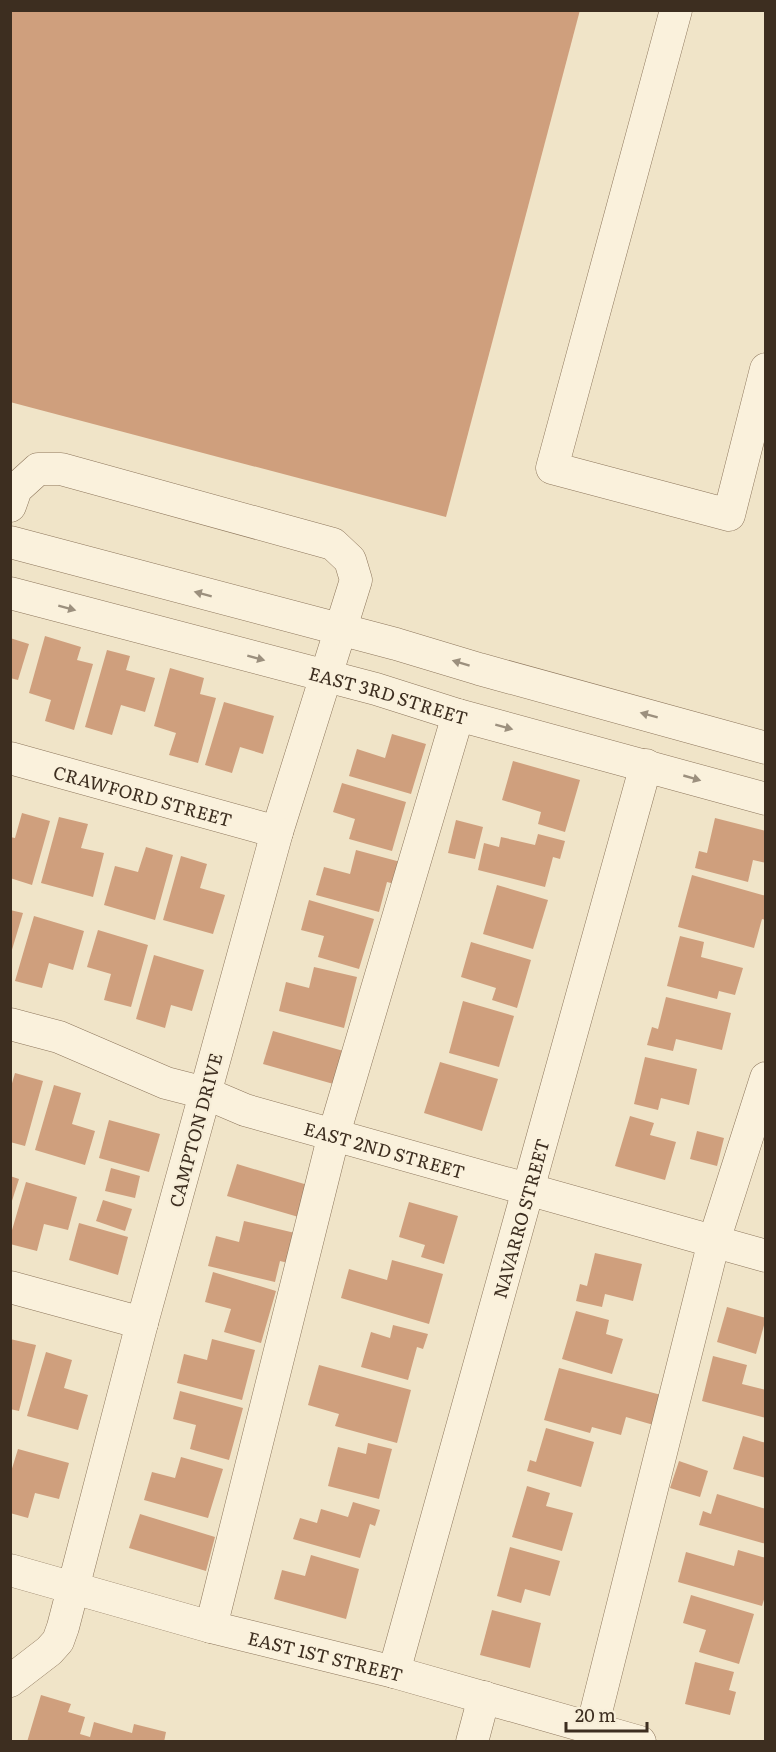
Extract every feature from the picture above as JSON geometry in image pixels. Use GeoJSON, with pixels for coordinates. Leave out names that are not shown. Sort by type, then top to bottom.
{"type":"FeatureCollection","features":[{"type":"Feature","properties":{"kind":"street"},"geometry":{"type":"LineString","coordinates":[[676,10],[552,468],[729,515],[765,369]]}},
{"type":"Feature","properties":{"kind":"street","name":"CAMPTON DRIVE"},"geometry":{"type":"LineString","coordinates":[[10,506],[16,489],[38,469],[61,469],[333,544],[350,560],[356,580],[277,832],[142,1323],[58,1641],[10,1681]]}},
{"type":"Feature","properties":{"kind":"street"},"geometry":{"type":"LineString","coordinates":[[10,542],[396,644],[765,748]]}},
{"type":"Feature","properties":{"kind":"street","name":"EAST 3RD STREET"},"geometry":{"type":"LineString","coordinates":[[10,593],[376,689],[458,715],[765,796]]}},
{"type":"Feature","properties":{"kind":"street"},"geometry":{"type":"LineString","coordinates":[[211,1627],[334,1134],[458,715]]}},
{"type":"Feature","properties":{"kind":"street","name":"CRAWFORD STREET"},"geometry":{"type":"LineString","coordinates":[[10,758],[277,832]]}},
{"type":"Feature","properties":{"kind":"street","name":"NAVARRO STREET"},"geometry":{"type":"LineString","coordinates":[[394,1672],[646,765]]}},
{"type":"Feature","properties":{"kind":"street","name":"EAST 2ND STREET"},"geometry":{"type":"LineString","coordinates":[[10,1024],[59,1037],[166,1083],[205,1093],[245,1110],[765,1256]]}},
{"type":"Feature","properties":{"kind":"street"},"geometry":{"type":"LineString","coordinates":[[592,1728],[714,1241],[765,1078]]}},
{"type":"Feature","properties":{"kind":"street"},"geometry":{"type":"LineString","coordinates":[[10,1287],[142,1323]]}},
{"type":"Feature","properties":{"kind":"street","name":"EAST 1ST STREET"},"geometry":{"type":"LineString","coordinates":[[10,1570],[211,1627],[394,1672],[640,1742]]}},
{"type":"Feature","properties":{"kind":"street"},"geometry":{"type":"LineString","coordinates":[[472,1742],[484,1697]]}},
{"type":"Feature","properties":{"kind":"building"},"geometry":{"type":"Polygon","coordinates":[[[10,10],[580,10],[446,517],[10,402],[10,10]]]}},
{"type":"Feature","properties":{"kind":"building"},"geometry":{"type":"Polygon","coordinates":[[[45,636],[81,647],[77,660],[93,664],[74,730],[45,721],[51,700],[29,693],[45,636]]]}},
{"type":"Feature","properties":{"kind":"building"},"geometry":{"type":"Polygon","coordinates":[[[10,638],[29,644],[18,680],[10,678],[10,638]]]}},
{"type":"Feature","properties":{"kind":"building"},"geometry":{"type":"Polygon","coordinates":[[[107,650],[130,656],[126,670],[155,678],[145,712],[121,705],[112,735],[85,727],[107,650]]]}},
{"type":"Feature","properties":{"kind":"building"},"geometry":{"type":"Polygon","coordinates":[[[170,668],[204,678],[200,694],[216,698],[198,763],[169,755],[176,733],[154,726],[170,668]]]}},
{"type":"Feature","properties":{"kind":"building"},"geometry":{"type":"Polygon","coordinates":[[[224,702],[274,716],[263,754],[240,747],[232,773],[205,765],[224,702]]]}},
{"type":"Feature","properties":{"kind":"building"},"geometry":{"type":"Polygon","coordinates":[[[392,734],[426,744],[411,794],[349,776],[357,749],[385,758],[392,734]]]}},
{"type":"Feature","properties":{"kind":"building"},"geometry":{"type":"Polygon","coordinates":[[[513,761],[580,780],[565,832],[538,824],[541,812],[502,800],[513,761]]]}},
{"type":"Feature","properties":{"kind":"building"},"geometry":{"type":"Polygon","coordinates":[[[342,783],[406,802],[392,851],[349,839],[355,819],[333,812],[342,783]]]}},
{"type":"Feature","properties":{"kind":"building"},"geometry":{"type":"Polygon","coordinates":[[[22,813],[50,821],[32,885],[10,878],[10,837],[15,838],[22,813]]]}},
{"type":"Feature","properties":{"kind":"building"},"geometry":{"type":"Polygon","coordinates":[[[59,817],[88,824],[81,848],[104,853],[93,897],[41,883],[59,817]]]}},
{"type":"Feature","properties":{"kind":"building"},"geometry":{"type":"Polygon","coordinates":[[[715,818],[766,831],[766,863],[753,860],[748,882],[695,868],[699,851],[707,853],[715,818]]]}},
{"type":"Feature","properties":{"kind":"building"},"geometry":{"type":"Polygon","coordinates":[[[456,820],[483,827],[475,859],[448,853],[456,820]]]}},
{"type":"Feature","properties":{"kind":"building"},"geometry":{"type":"Polygon","coordinates":[[[538,834],[565,841],[560,859],[553,857],[545,887],[478,870],[484,843],[499,847],[501,837],[535,845],[538,834]]]}},
{"type":"Feature","properties":{"kind":"building"},"geometry":{"type":"Polygon","coordinates":[[[146,847],[173,855],[155,920],[104,905],[115,866],[138,872],[146,847]]]}},
{"type":"Feature","properties":{"kind":"building"},"geometry":{"type":"Polygon","coordinates":[[[356,850],[408,864],[402,886],[387,882],[379,912],[316,895],[324,867],[350,874],[356,850]]]}},
{"type":"Feature","properties":{"kind":"building"},"geometry":{"type":"Polygon","coordinates":[[[181,856],[207,864],[200,888],[225,895],[213,934],[163,920],[181,856]]]}},
{"type":"Feature","properties":{"kind":"building"},"geometry":{"type":"Polygon","coordinates":[[[692,875],[766,896],[766,920],[762,919],[754,948],[678,927],[692,875]]]}},
{"type":"Feature","properties":{"kind":"building"},"geometry":{"type":"Polygon","coordinates":[[[497,885],[548,900],[533,949],[483,934],[497,885]]]}},
{"type":"Feature","properties":{"kind":"building"},"geometry":{"type":"Polygon","coordinates":[[[309,900],[374,919],[359,969],[318,957],[324,936],[301,930],[309,900]]]}},
{"type":"Feature","properties":{"kind":"building"},"geometry":{"type":"Polygon","coordinates":[[[10,910],[23,913],[11,953],[10,953],[10,910]]]}},
{"type":"Feature","properties":{"kind":"building"},"geometry":{"type":"Polygon","coordinates":[[[34,916],[84,931],[73,970],[49,963],[42,988],[15,981],[34,916]]]}},
{"type":"Feature","properties":{"kind":"building"},"geometry":{"type":"Polygon","coordinates":[[[98,930],[148,945],[131,1007],[104,1000],[111,974],[87,967],[98,930]]]}},
{"type":"Feature","properties":{"kind":"building"},"geometry":{"type":"Polygon","coordinates":[[[680,936],[704,942],[701,957],[743,968],[735,995],[719,991],[717,999],[667,986],[680,936]]]}},
{"type":"Feature","properties":{"kind":"building"},"geometry":{"type":"Polygon","coordinates":[[[471,942],[531,960],[517,1008],[492,1000],[496,988],[461,977],[471,942]]]}},
{"type":"Feature","properties":{"kind":"building"},"geometry":{"type":"Polygon","coordinates":[[[154,955],[204,970],[192,1011],[171,1005],[165,1028],[136,1019],[154,955]]]}},
{"type":"Feature","properties":{"kind":"building"},"geometry":{"type":"Polygon","coordinates":[[[314,967],[357,977],[344,1028],[279,1011],[286,982],[309,988],[314,967]]]}},
{"type":"Feature","properties":{"kind":"building"},"geometry":{"type":"Polygon","coordinates":[[[666,997],[731,1013],[722,1050],[676,1039],[673,1051],[647,1045],[652,1027],[658,1029],[666,997]]]}},
{"type":"Feature","properties":{"kind":"building"},"geometry":{"type":"Polygon","coordinates":[[[463,1001],[514,1016],[499,1067],[449,1053],[463,1001]]]}},
{"type":"Feature","properties":{"kind":"building"},"geometry":{"type":"Polygon","coordinates":[[[273,1031],[347,1052],[337,1085],[263,1064],[273,1031]]]}},
{"type":"Feature","properties":{"kind":"building"},"geometry":{"type":"Polygon","coordinates":[[[645,1057],[697,1069],[689,1105],[661,1098],[658,1110],[634,1104],[645,1057]]]}},
{"type":"Feature","properties":{"kind":"building"},"geometry":{"type":"Polygon","coordinates":[[[440,1062],[498,1079],[482,1131],[424,1113],[440,1062]]]}},
{"type":"Feature","properties":{"kind":"building"},"geometry":{"type":"Polygon","coordinates":[[[15,1073],[43,1081],[25,1146],[10,1142],[10,1090],[15,1073]]]}},
{"type":"Feature","properties":{"kind":"building"},"geometry":{"type":"Polygon","coordinates":[[[54,1085],[81,1093],[72,1124],[95,1131],[85,1165],[35,1150],[54,1085]]]}},
{"type":"Feature","properties":{"kind":"building"},"geometry":{"type":"Polygon","coordinates":[[[630,1116],[654,1123],[650,1135],[676,1142],[665,1180],[615,1166],[630,1116]]]}},
{"type":"Feature","properties":{"kind":"building"},"geometry":{"type":"Polygon","coordinates":[[[109,1120],[160,1134],[149,1172],[99,1158],[109,1120]]]}},
{"type":"Feature","properties":{"kind":"building"},"geometry":{"type":"Polygon","coordinates":[[[697,1131],[724,1138],[717,1166],[690,1159],[697,1131]]]}},
{"type":"Feature","properties":{"kind":"building"},"geometry":{"type":"Polygon","coordinates":[[[237,1164],[311,1186],[302,1218],[227,1196],[237,1164]]]}},
{"type":"Feature","properties":{"kind":"building"},"geometry":{"type":"Polygon","coordinates":[[[111,1168],[140,1176],[135,1198],[105,1191],[111,1168]]]}},
{"type":"Feature","properties":{"kind":"building"},"geometry":{"type":"Polygon","coordinates":[[[10,1176],[19,1179],[11,1204],[10,1204],[10,1176]]]}},
{"type":"Feature","properties":{"kind":"building"},"geometry":{"type":"Polygon","coordinates":[[[26,1182],[77,1197],[68,1230],[44,1224],[37,1251],[10,1244],[26,1182]]]}},
{"type":"Feature","properties":{"kind":"building"},"geometry":{"type":"Polygon","coordinates":[[[103,1200],[132,1209],[125,1231],[96,1221],[103,1200]]]}},
{"type":"Feature","properties":{"kind":"building"},"geometry":{"type":"Polygon","coordinates":[[[409,1202],[458,1216],[444,1264],[421,1257],[425,1245],[399,1237],[409,1202]]]}},
{"type":"Feature","properties":{"kind":"building"},"geometry":{"type":"Polygon","coordinates":[[[244,1221],[295,1233],[288,1263],[280,1261],[275,1282],[208,1266],[216,1236],[239,1242],[244,1221]]]}},
{"type":"Feature","properties":{"kind":"building"},"geometry":{"type":"Polygon","coordinates":[[[79,1223],[128,1237],[118,1275],[69,1260],[79,1223]]]}},
{"type":"Feature","properties":{"kind":"building"},"geometry":{"type":"Polygon","coordinates":[[[595,1253],[642,1264],[633,1301],[605,1294],[602,1307],[576,1301],[580,1284],[587,1286],[595,1253]]]}},
{"type":"Feature","properties":{"kind":"building"},"geometry":{"type":"Polygon","coordinates":[[[392,1260],[443,1274],[429,1324],[341,1298],[349,1269],[387,1280],[392,1260]]]}},
{"type":"Feature","properties":{"kind":"building"},"geometry":{"type":"Polygon","coordinates":[[[213,1272],[276,1291],[261,1343],[224,1332],[231,1309],[205,1302],[213,1272]]]}},
{"type":"Feature","properties":{"kind":"building"},"geometry":{"type":"Polygon","coordinates":[[[727,1307],[766,1318],[756,1354],[717,1342],[727,1307]]]}},
{"type":"Feature","properties":{"kind":"building"},"geometry":{"type":"Polygon","coordinates":[[[576,1311],[609,1320],[606,1334],[623,1339],[612,1374],[562,1359],[576,1311]]]}},
{"type":"Feature","properties":{"kind":"building"},"geometry":{"type":"Polygon","coordinates":[[[393,1325],[428,1334],[423,1349],[417,1347],[408,1380],[361,1367],[371,1332],[390,1338],[393,1325]]]}},
{"type":"Feature","properties":{"kind":"building"},"geometry":{"type":"Polygon","coordinates":[[[10,1339],[36,1345],[19,1411],[10,1409],[10,1339]]]}},
{"type":"Feature","properties":{"kind":"building"},"geometry":{"type":"Polygon","coordinates":[[[212,1339],[255,1350],[242,1400],[177,1383],[184,1354],[207,1360],[212,1339]]]}},
{"type":"Feature","properties":{"kind":"building"},"geometry":{"type":"Polygon","coordinates":[[[46,1352],[72,1360],[64,1388],[88,1395],[78,1430],[27,1416],[46,1352]]]}},
{"type":"Feature","properties":{"kind":"building"},"geometry":{"type":"Polygon","coordinates":[[[713,1356],[747,1365],[742,1384],[766,1390],[766,1418],[702,1401],[713,1356]]]}},
{"type":"Feature","properties":{"kind":"building"},"geometry":{"type":"Polygon","coordinates":[[[319,1365],[411,1390],[397,1443],[335,1426],[339,1414],[308,1405],[319,1365]]]}},
{"type":"Feature","properties":{"kind":"building"},"geometry":{"type":"Polygon","coordinates":[[[559,1368],[665,1396],[657,1426],[626,1417],[621,1435],[592,1427],[590,1433],[544,1420],[559,1368]]]}},
{"type":"Feature","properties":{"kind":"building"},"geometry":{"type":"Polygon","coordinates":[[[180,1391],[243,1408],[229,1460],[190,1449],[196,1425],[173,1419],[180,1391]]]}},
{"type":"Feature","properties":{"kind":"building"},"geometry":{"type":"Polygon","coordinates":[[[546,1428],[594,1442],[581,1487],[527,1471],[530,1460],[536,1462],[546,1428]]]}},
{"type":"Feature","properties":{"kind":"building"},"geometry":{"type":"Polygon","coordinates":[[[743,1436],[766,1443],[766,1478],[733,1469],[743,1436]]]}},
{"type":"Feature","properties":{"kind":"building"},"geometry":{"type":"Polygon","coordinates":[[[368,1443],[392,1449],[379,1499],[328,1486],[338,1447],[366,1454],[368,1443]]]}},
{"type":"Feature","properties":{"kind":"building"},"geometry":{"type":"Polygon","coordinates":[[[18,1449],[69,1463],[59,1499],[35,1493],[28,1518],[10,1513],[10,1475],[18,1449]]]}},
{"type":"Feature","properties":{"kind":"building"},"geometry":{"type":"Polygon","coordinates":[[[181,1457],[223,1469],[208,1518],[144,1500],[152,1472],[175,1478],[181,1457]]]}},
{"type":"Feature","properties":{"kind":"building"},"geometry":{"type":"Polygon","coordinates":[[[679,1461],[708,1471],[700,1497],[670,1488],[679,1461]]]}},
{"type":"Feature","properties":{"kind":"building"},"geometry":{"type":"Polygon","coordinates":[[[527,1486],[550,1493],[546,1506],[573,1513],[562,1551],[512,1537],[527,1486]]]}},
{"type":"Feature","properties":{"kind":"building"},"geometry":{"type":"Polygon","coordinates":[[[717,1494],[766,1509],[766,1544],[699,1525],[703,1511],[711,1514],[717,1494]]]}},
{"type":"Feature","properties":{"kind":"building"},"geometry":{"type":"Polygon","coordinates":[[[353,1502],[380,1510],[375,1526],[370,1524],[360,1558],[293,1539],[300,1518],[317,1523],[321,1509],[348,1517],[353,1502]]]}},
{"type":"Feature","properties":{"kind":"building"},"geometry":{"type":"Polygon","coordinates":[[[140,1514],[215,1537],[206,1571],[129,1548],[140,1514]]]}},
{"type":"Feature","properties":{"kind":"building"},"geometry":{"type":"Polygon","coordinates":[[[510,1547],[560,1561],[550,1596],[525,1589],[521,1603],[497,1596],[510,1547]]]}},
{"type":"Feature","properties":{"kind":"building"},"geometry":{"type":"Polygon","coordinates":[[[738,1550],[766,1558],[766,1593],[762,1606],[678,1582],[686,1552],[734,1566],[738,1550]]]}},
{"type":"Feature","properties":{"kind":"building"},"geometry":{"type":"Polygon","coordinates":[[[311,1555],[359,1569],[346,1619],[274,1599],[282,1570],[305,1576],[311,1555]]]}},
{"type":"Feature","properties":{"kind":"building"},"geometry":{"type":"Polygon","coordinates":[[[691,1595],[754,1614],[739,1664],[699,1652],[706,1630],[683,1623],[691,1595]]]}},
{"type":"Feature","properties":{"kind":"building"},"geometry":{"type":"Polygon","coordinates":[[[492,1610],[541,1623],[530,1668],[480,1655],[492,1610]]]}},
{"type":"Feature","properties":{"kind":"building"},"geometry":{"type":"Polygon","coordinates":[[[695,1662],[734,1672],[729,1690],[736,1692],[730,1715],[685,1704],[695,1662]]]}},
{"type":"Feature","properties":{"kind":"building"},"geometry":{"type":"Polygon","coordinates":[[[41,1695],[71,1704],[68,1712],[85,1717],[80,1734],[90,1737],[94,1722],[132,1733],[134,1724],[166,1732],[164,1742],[27,1742],[41,1695]]]}}]}
